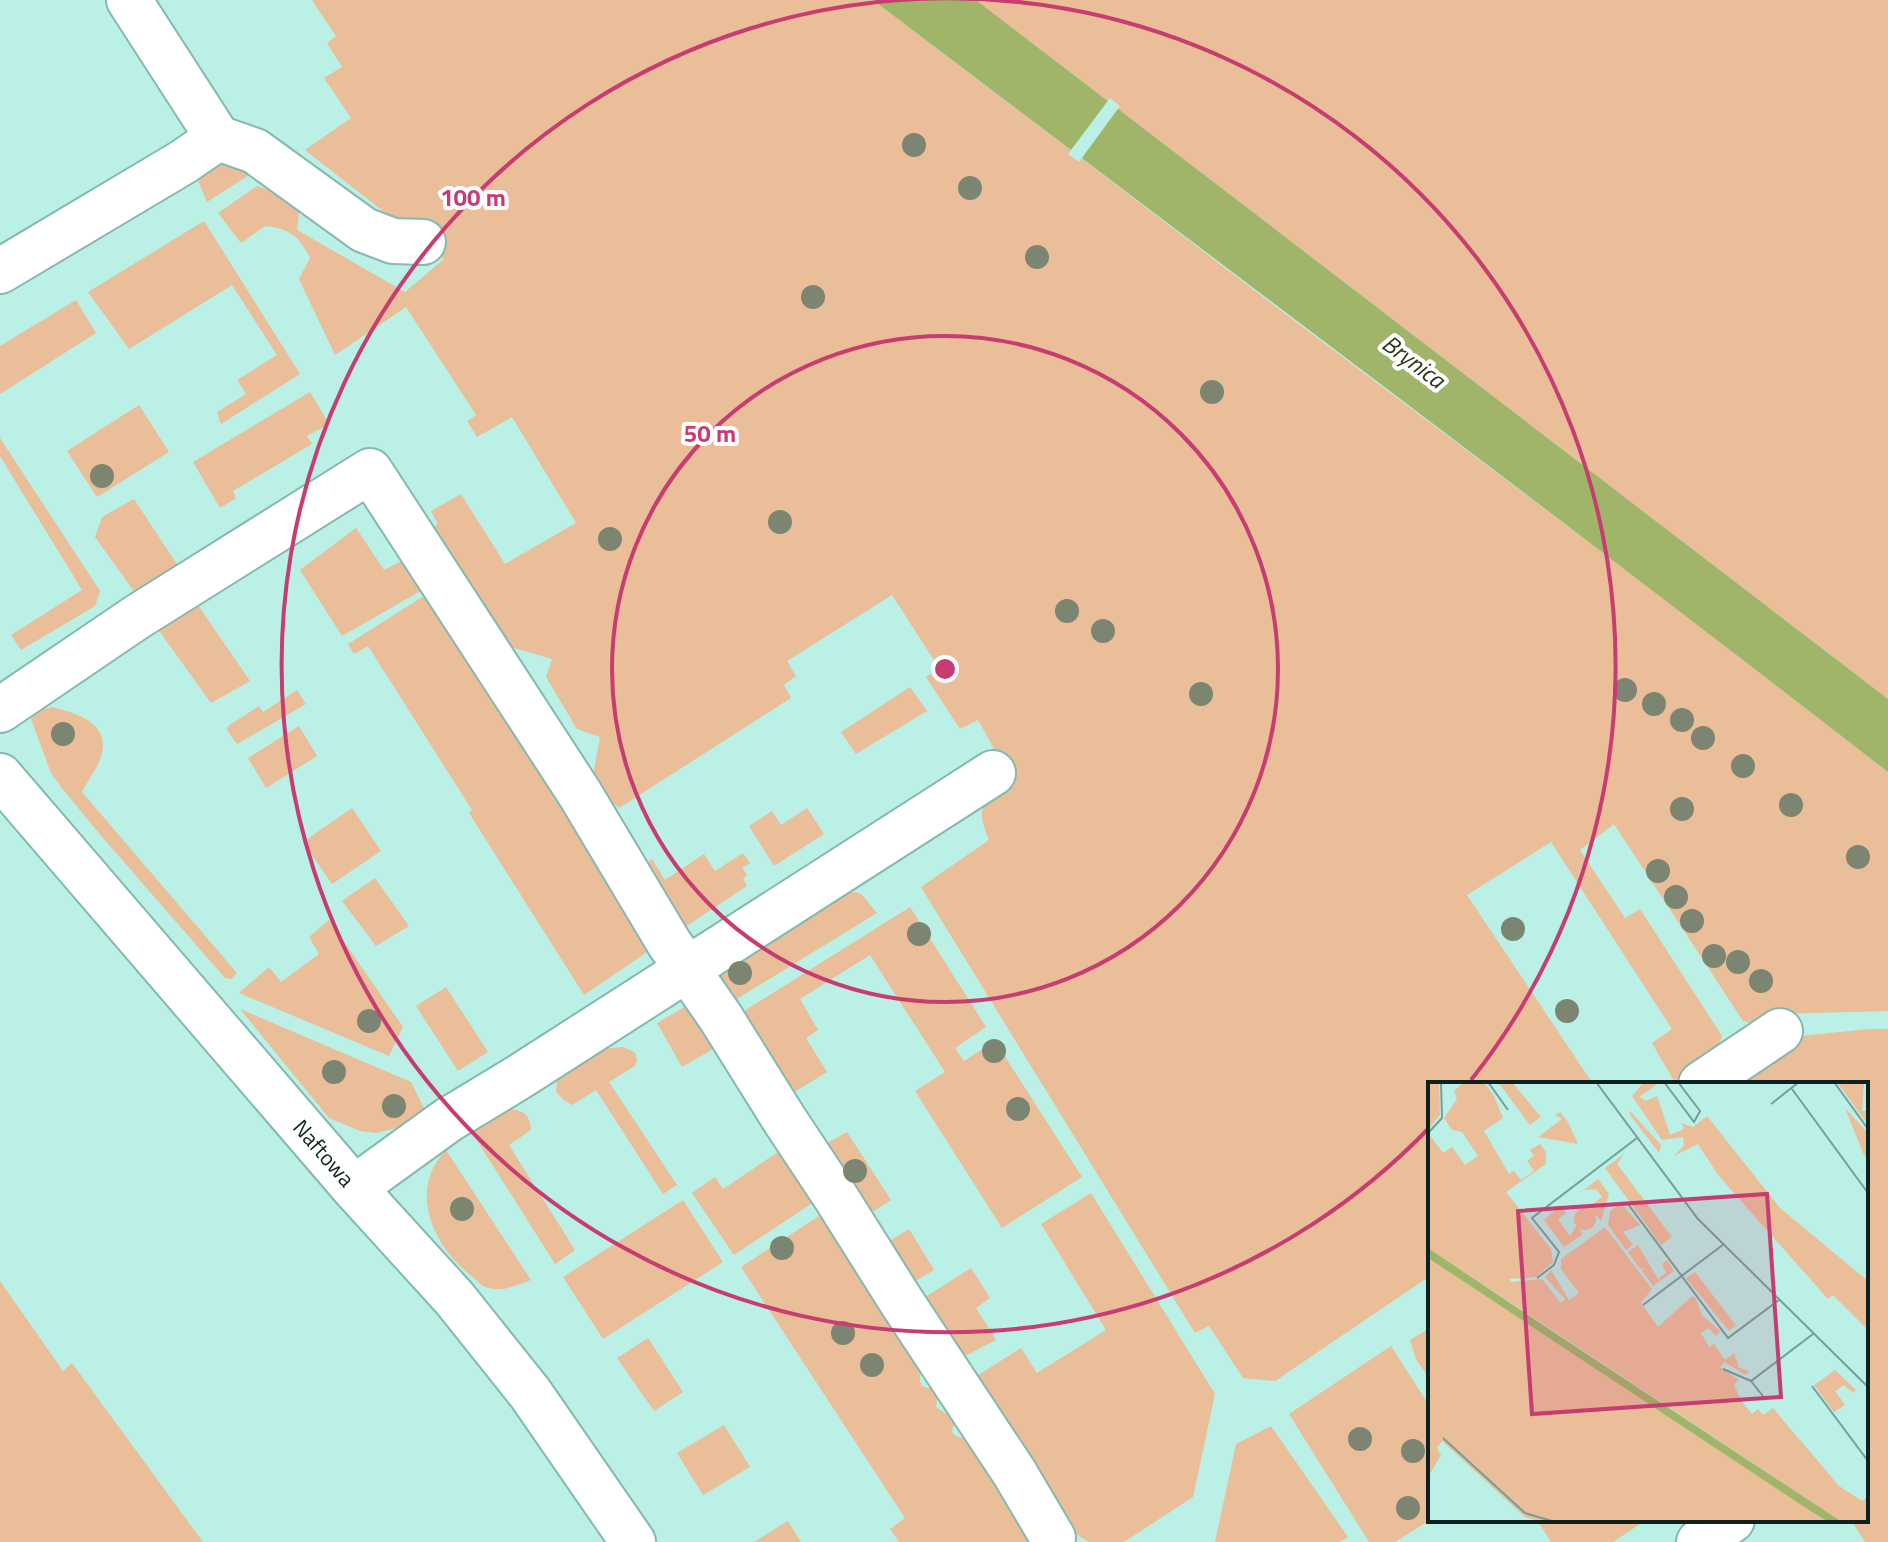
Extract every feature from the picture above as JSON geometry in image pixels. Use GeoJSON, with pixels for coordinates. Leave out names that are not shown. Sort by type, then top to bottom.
{"type":"FeatureCollection","features":[{"type":"Feature","properties":{"kind":"street"},"geometry":{"type":"LineString","coordinates":[[129,0],[218,138],[255,151],[364,230],[393,241],[423,242]]}},
{"type":"Feature","properties":{"kind":"street"},"geometry":{"type":"LineString","coordinates":[[0,271],[218,138]]}},
{"type":"Feature","properties":{"kind":"street"},"geometry":{"type":"LineString","coordinates":[[0,710],[137,617],[370,471],[580,794],[686,968],[1014,1472],[1053,1538]]}},
{"type":"Feature","properties":{"kind":"street"},"geometry":{"type":"LineString","coordinates":[[354,1188],[448,1120],[993,773]]}},
{"type":"Feature","properties":{"kind":"street","name":"Naftowa"},"geometry":{"type":"LineString","coordinates":[[0,776],[354,1188],[455,1299],[530,1393],[633,1542]]}},
{"type":"Feature","properties":{"kind":"street"},"geometry":{"type":"LineString","coordinates":[[1704,1082],[1780,1031]]}},
{"type":"Feature","properties":{"kind":"street"},"geometry":{"type":"LineString","coordinates":[[1699,1542],[1729,1522]]}},
{"type":"Feature","properties":{"kind":"shaded area"},"geometry":{"type":"Polygon","coordinates":[[[312,0],[873,0],[1888,772],[1888,1011],[1777,1014],[1760,1025],[1743,1021],[1614,824],[1580,850],[1625,918],[1640,909],[1722,1036],[1715,1055],[1674,1081],[1652,1043],[1672,1029],[1551,842],[1467,895],[1592,1082],[1428,1082],[1428,1277],[1275,1381],[1243,1378],[1209,1326],[1195,1333],[921,887],[989,840],[982,818],[984,806],[1013,783],[978,720],[960,729],[926,677],[939,668],[892,595],[787,661],[796,676],[784,685],[791,698],[619,808],[591,786],[600,737],[577,729],[546,677],[552,659],[500,644],[429,530],[438,524],[431,511],[461,494],[505,564],[576,523],[512,417],[477,437],[467,421],[476,415],[406,307],[335,355],[299,279],[310,258],[302,244],[287,231],[265,226],[241,243],[218,213],[257,186],[273,191],[299,212],[297,230],[405,292],[444,259],[305,150],[351,118],[324,78],[342,67],[327,43],[336,36],[312,0]]]}},
{"type":"Feature","properties":{"kind":"shaded area"},"geometry":{"type":"Polygon","coordinates":[[[976,0],[1888,0],[1888,699],[976,0]]]}},
{"type":"Feature","properties":{"kind":"shaded area"},"geometry":{"type":"Polygon","coordinates":[[[224,162],[260,168],[207,202],[195,173],[224,162]]]}},
{"type":"Feature","properties":{"kind":"shaded area"},"geometry":{"type":"Polygon","coordinates":[[[204,221],[300,374],[221,424],[217,412],[246,394],[237,380],[277,355],[232,285],[129,349],[88,292],[204,221]]]}},
{"type":"Feature","properties":{"kind":"shaded area"},"geometry":{"type":"Polygon","coordinates":[[[76,300],[96,333],[0,394],[0,346],[76,300]]]}},
{"type":"Feature","properties":{"kind":"shaded area"},"geometry":{"type":"Polygon","coordinates":[[[310,392],[329,424],[307,436],[312,444],[233,491],[236,498],[220,508],[193,462],[310,392]]]}},
{"type":"Feature","properties":{"kind":"shaded area"},"geometry":{"type":"Polygon","coordinates":[[[139,405],[169,452],[97,497],[67,451],[139,405]]]}},
{"type":"Feature","properties":{"kind":"shaded area"},"geometry":{"type":"Polygon","coordinates":[[[0,438],[100,591],[95,606],[21,650],[11,635],[82,590],[0,456],[0,438]]]}},
{"type":"Feature","properties":{"kind":"shaded area"},"geometry":{"type":"Polygon","coordinates":[[[134,499],[180,569],[136,594],[95,537],[102,517],[134,499]]]}},
{"type":"Feature","properties":{"kind":"shaded area"},"geometry":{"type":"Polygon","coordinates":[[[356,528],[384,570],[406,559],[426,588],[342,636],[300,570],[356,528]]]}},
{"type":"Feature","properties":{"kind":"shaded area"},"geometry":{"type":"Polygon","coordinates":[[[191,595],[250,681],[211,703],[152,621],[191,595]]]}},
{"type":"Feature","properties":{"kind":"shaded area"},"geometry":{"type":"Polygon","coordinates":[[[424,596],[435,596],[653,948],[584,995],[368,646],[354,654],[348,644],[424,596]]]}},
{"type":"Feature","properties":{"kind":"shaded area"},"geometry":{"type":"Polygon","coordinates":[[[910,687],[927,711],[856,754],[841,732],[910,687]]]}},
{"type":"Feature","properties":{"kind":"shaded area"},"geometry":{"type":"Polygon","coordinates":[[[297,690],[306,704],[237,744],[227,730],[228,726],[259,706],[263,712],[297,690]]]}},
{"type":"Feature","properties":{"kind":"shaded area"},"geometry":{"type":"Polygon","coordinates":[[[52,707],[70,712],[95,726],[103,742],[102,753],[82,792],[237,973],[231,979],[225,978],[103,838],[51,773],[31,719],[36,711],[52,707]]]}},
{"type":"Feature","properties":{"kind":"shaded area"},"geometry":{"type":"Polygon","coordinates":[[[299,726],[317,756],[266,788],[248,758],[299,726]]]}},
{"type":"Feature","properties":{"kind":"shaded area"},"geometry":{"type":"Polygon","coordinates":[[[352,808],[381,851],[332,884],[303,842],[352,808]]]}},
{"type":"Feature","properties":{"kind":"shaded area"},"geometry":{"type":"Polygon","coordinates":[[[807,808],[824,834],[774,866],[749,826],[772,811],[781,825],[807,808]]]}},
{"type":"Feature","properties":{"kind":"shaded area"},"geometry":{"type":"Polygon","coordinates":[[[743,853],[750,863],[742,868],[747,875],[743,879],[747,886],[682,929],[641,866],[652,859],[665,880],[704,854],[715,871],[743,853]]]}},
{"type":"Feature","properties":{"kind":"shaded area"},"geometry":{"type":"Polygon","coordinates":[[[375,878],[409,926],[376,946],[342,901],[375,878]]]}},
{"type":"Feature","properties":{"kind":"shaded area"},"geometry":{"type":"Polygon","coordinates":[[[855,892],[861,894],[877,913],[735,1000],[717,976],[839,896],[855,892]]]}},
{"type":"Feature","properties":{"kind":"shaded area"},"geometry":{"type":"Polygon","coordinates":[[[910,907],[986,1027],[955,1048],[964,1061],[995,1041],[1082,1177],[1002,1228],[915,1091],[945,1072],[870,955],[800,999],[818,1030],[806,1038],[827,1072],[793,1093],[741,1013],[910,907]]]}},
{"type":"Feature","properties":{"kind":"shaded area"},"geometry":{"type":"Polygon","coordinates":[[[329,920],[403,1027],[389,1056],[239,993],[269,967],[281,982],[319,954],[309,937],[329,920]]]}},
{"type":"Feature","properties":{"kind":"shaded area"},"geometry":{"type":"Polygon","coordinates":[[[446,987],[488,1052],[458,1071],[416,1006],[446,987]]]}},
{"type":"Feature","properties":{"kind":"shaded area"},"geometry":{"type":"Polygon","coordinates":[[[690,1004],[715,1048],[682,1067],[657,1023],[690,1004]]]}},
{"type":"Feature","properties":{"kind":"shaded area"},"geometry":{"type":"Polygon","coordinates":[[[240,1009],[411,1082],[426,1112],[400,1127],[377,1133],[360,1131],[329,1118],[240,1009]]]}},
{"type":"Feature","properties":{"kind":"shaded area"},"geometry":{"type":"Polygon","coordinates":[[[1888,1029],[1888,1542],[1865,1542],[1852,1522],[1868,1522],[1868,1082],[1727,1082],[1791,1037],[1888,1029]]]}},
{"type":"Feature","properties":{"kind":"shaded area"},"geometry":{"type":"Polygon","coordinates":[[[624,1047],[635,1053],[635,1066],[609,1082],[677,1185],[663,1194],[596,1090],[572,1105],[556,1092],[557,1081],[562,1074],[598,1049],[624,1047]]]}},
{"type":"Feature","properties":{"kind":"shaded area"},"geometry":{"type":"Polygon","coordinates":[[[511,1109],[526,1115],[531,1130],[509,1145],[575,1250],[555,1264],[471,1131],[511,1109]]]}},
{"type":"Feature","properties":{"kind":"shaded area"},"geometry":{"type":"Polygon","coordinates":[[[847,1132],[891,1200],[874,1211],[861,1206],[826,1150],[829,1142],[847,1132]]]}},
{"type":"Feature","properties":{"kind":"shaded area"},"geometry":{"type":"Polygon","coordinates":[[[776,1141],[817,1200],[734,1255],[692,1193],[715,1177],[723,1189],[778,1152],[772,1143],[776,1141]]]}},
{"type":"Feature","properties":{"kind":"shaded area"},"geometry":{"type":"Polygon","coordinates":[[[446,1150],[531,1280],[505,1289],[486,1287],[456,1262],[444,1247],[429,1215],[427,1198],[428,1182],[446,1150]]]}},
{"type":"Feature","properties":{"kind":"shaded area"},"geometry":{"type":"Polygon","coordinates":[[[1091,1193],[1215,1394],[1193,1497],[1124,1542],[1089,1542],[1068,1529],[972,1379],[1021,1348],[1037,1373],[1106,1330],[1041,1224],[1091,1193]]]}},
{"type":"Feature","properties":{"kind":"shaded area"},"geometry":{"type":"Polygon","coordinates":[[[683,1200],[723,1262],[603,1339],[563,1277],[683,1200]]]}},
{"type":"Feature","properties":{"kind":"shaded area"},"geometry":{"type":"Polygon","coordinates":[[[825,1212],[924,1369],[920,1377],[922,1386],[935,1387],[942,1396],[937,1400],[936,1407],[946,1414],[952,1413],[958,1422],[952,1432],[969,1440],[1034,1542],[899,1542],[890,1529],[905,1518],[741,1267],[825,1212]]]}},
{"type":"Feature","properties":{"kind":"shaded area"},"geometry":{"type":"Polygon","coordinates":[[[909,1229],[934,1270],[910,1284],[886,1243],[909,1229]]]}},
{"type":"Feature","properties":{"kind":"shaded area"},"geometry":{"type":"Polygon","coordinates":[[[971,1268],[990,1298],[976,1308],[996,1340],[967,1355],[954,1349],[922,1299],[971,1268]]]}},
{"type":"Feature","properties":{"kind":"shaded area"},"geometry":{"type":"Polygon","coordinates":[[[0,1281],[63,1371],[72,1363],[203,1542],[0,1542],[0,1281]]]}},
{"type":"Feature","properties":{"kind":"shaded area"},"geometry":{"type":"Polygon","coordinates":[[[1428,1329],[1428,1377],[1416,1359],[1410,1340],[1428,1329]]]}},
{"type":"Feature","properties":{"kind":"shaded area"},"geometry":{"type":"Polygon","coordinates":[[[648,1338],[683,1392],[654,1411],[617,1358],[648,1338]]]}},
{"type":"Feature","properties":{"kind":"shaded area"},"geometry":{"type":"Polygon","coordinates":[[[1391,1346],[1428,1404],[1428,1521],[1395,1542],[1369,1542],[1289,1414],[1391,1346]]]}},
{"type":"Feature","properties":{"kind":"shaded area"},"geometry":{"type":"Polygon","coordinates":[[[724,1425],[750,1467],[703,1495],[677,1453],[724,1425]]]}},
{"type":"Feature","properties":{"kind":"shaded area"},"geometry":{"type":"Polygon","coordinates":[[[1271,1426],[1348,1537],[1340,1542],[1215,1542],[1236,1444],[1271,1426]]]}},
{"type":"Feature","properties":{"kind":"shaded area"},"geometry":{"type":"Polygon","coordinates":[[[788,1521],[801,1542],[754,1542],[788,1521]]]}},
{"type":"Feature","properties":{"kind":"shaded area"},"geometry":{"type":"Polygon","coordinates":[[[1538,1522],[1643,1522],[1613,1542],[1551,1542],[1538,1522]]]}},
{"type":"Feature","properties":{"kind":"water","name":"Brynica"},"geometry":{"type":"Polygon","coordinates":[[[873,0],[976,0],[1888,699],[1888,772],[1762,674],[873,0]]]}},
{"type":"Feature","properties":{"kind":"pier"},"geometry":{"type":"Polygon","coordinates":[[[1110,98],[1120,106],[1079,162],[1068,154],[1110,98]]]}}]}
